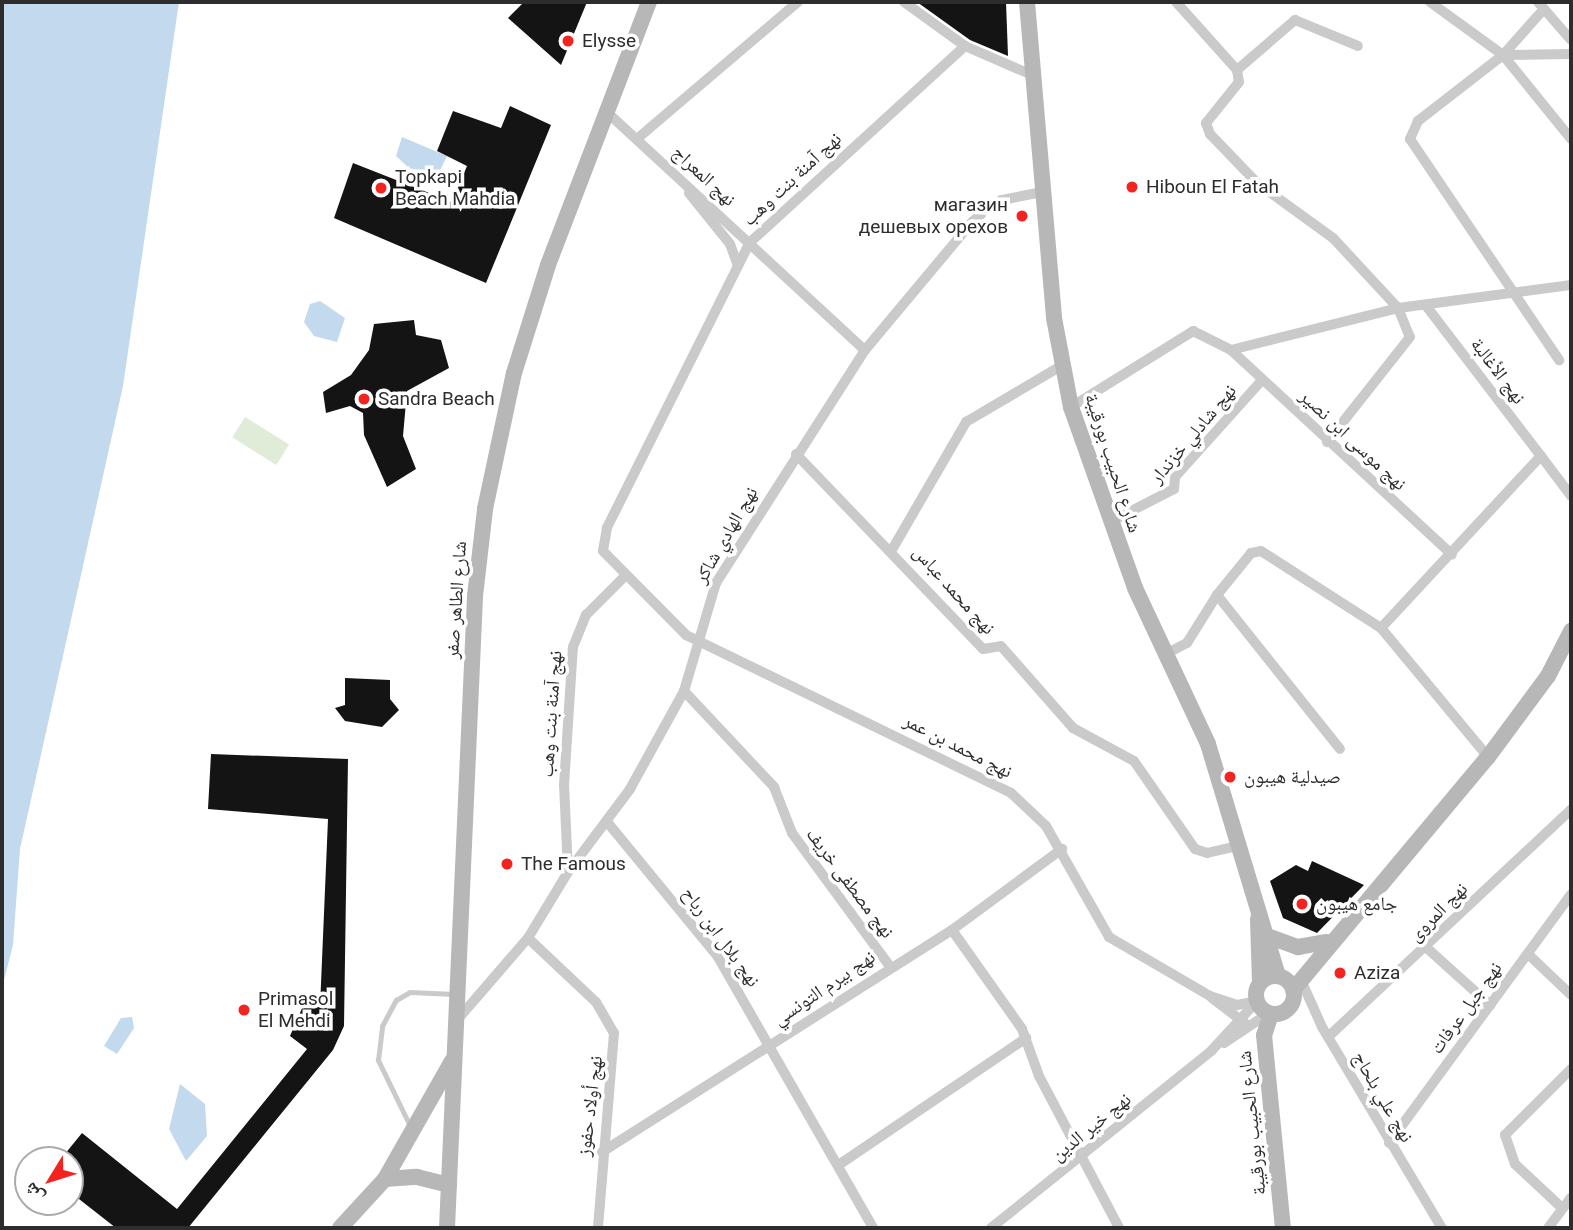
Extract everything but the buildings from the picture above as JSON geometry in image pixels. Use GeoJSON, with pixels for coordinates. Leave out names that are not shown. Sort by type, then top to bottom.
{"type":"FeatureCollection","features":[{"type":"Feature","properties":{"kind":"main road","name":"شارع الطاهر صفر"},"geometry":{"type":"LineString","coordinates":[[447,1228],[475,596],[493,457],[548,265],[610,115],[649,2]]}},
{"type":"Feature","properties":{"kind":"main road","name":"شارع الحبيب بورقيبة"},"geometry":{"type":"LineString","coordinates":[[1027,2],[1042,192],[1061,366],[1071,407],[1110,522],[1164,656],[1208,744],[1241,845],[1258,913],[1260,983]]}},
{"type":"Feature","properties":{"kind":"main road"},"geometry":{"type":"LineString","coordinates":[[1327,942],[1280,976],[1260,983],[1257,1001],[1270,1014],[1287,1010],[1297,985],[1327,942],[1488,757],[1548,676],[1571,631]]}},
{"type":"Feature","properties":{"kind":"main road","name":"شارع الحبيب بورقيبة"},"geometry":{"type":"LineString","coordinates":[[1258,913],[1270,937],[1280,976]]}},
{"type":"Feature","properties":{"kind":"main road"},"geometry":{"type":"LineString","coordinates":[[1270,937],[1298,947],[1327,942]]}},
{"type":"Feature","properties":{"kind":"main road"},"geometry":{"type":"LineString","coordinates":[[1280,976],[1297,985]]}},
{"type":"Feature","properties":{"kind":"main road","name":"شارع الحبيب بورقيبة"},"geometry":{"type":"LineString","coordinates":[[1270,1014],[1258,1032],[1283,1228]]}},
{"type":"Feature","properties":{"kind":"main road"},"geometry":{"type":"LineString","coordinates":[[340,1228],[385,1179],[414,1134],[455,1056]]}},
{"type":"Feature","properties":{"kind":"main road"},"geometry":{"type":"LineString","coordinates":[[385,1179],[418,1177],[449,1185]]}},
{"type":"Feature","properties":{"kind":"street"},"geometry":{"type":"LineString","coordinates":[[638,138],[798,2]]}},
{"type":"Feature","properties":{"kind":"street"},"geometry":{"type":"LineString","coordinates":[[904,2],[965,46],[1032,75]]}},
{"type":"Feature","properties":{"kind":"street"},"geometry":{"type":"LineString","coordinates":[[1176,2],[1237,70],[1238,82],[1206,123],[1210,134],[1257,183],[1333,238],[1398,308],[1410,337],[1327,442]]}},
{"type":"Feature","properties":{"kind":"street"},"geometry":{"type":"LineString","coordinates":[[1430,2],[1503,55],[1571,139]]}},
{"type":"Feature","properties":{"kind":"street"},"geometry":{"type":"LineString","coordinates":[[1559,360],[1410,139],[1418,121],[1503,55],[1540,6],[1571,40]]}},
{"type":"Feature","properties":{"kind":"street"},"geometry":{"type":"LineString","coordinates":[[1237,70],[1294,20],[1358,46]]}},
{"type":"Feature","properties":{"kind":"street","name":"نهج آمنة بنت وهب"},"geometry":{"type":"LineString","coordinates":[[603,551],[607,528],[750,242],[965,46]]}},
{"type":"Feature","properties":{"kind":"street"},"geometry":{"type":"LineString","coordinates":[[1503,55],[1571,54]]}},
{"type":"Feature","properties":{"kind":"street","name":"نهج المعراج"},"geometry":{"type":"LineString","coordinates":[[610,115],[866,350]]}},
{"type":"Feature","properties":{"kind":"street"},"geometry":{"type":"LineString","coordinates":[[664,162],[730,244],[738,266]]}},
{"type":"Feature","properties":{"kind":"street","name":"نهج الهادي شاكر"},"geometry":{"type":"LineString","coordinates":[[458,1019],[528,937],[568,872],[608,823],[684,691],[716,583],[796,454],[866,350],[973,221],[997,201],[1042,192]]}},
{"type":"Feature","properties":{"kind":"street"},"geometry":{"type":"LineString","coordinates":[[1231,350],[1398,308],[1427,307],[1571,285]]}},
{"type":"Feature","properties":{"kind":"street","name":"نهج الأغالبة"},"geometry":{"type":"LineString","coordinates":[[1427,307],[1571,496]]}},
{"type":"Feature","properties":{"kind":"street","name":"نهج موسى ابن نصير"},"geometry":{"type":"LineString","coordinates":[[1071,407],[1193,331],[1231,350],[1327,442],[1452,555]]}},
{"type":"Feature","properties":{"kind":"street"},"geometry":{"type":"LineString","coordinates":[[893,548],[966,422],[1061,366]]}},
{"type":"Feature","properties":{"kind":"street","name":"نهج شادلي خزندار"},"geometry":{"type":"LineString","coordinates":[[1110,522],[1174,489],[1175,477],[1262,380]]}},
{"type":"Feature","properties":{"kind":"street","name":"نهج محمد عباس"},"geometry":{"type":"LineString","coordinates":[[796,454],[893,548],[983,649],[1001,646],[1073,728],[1134,761],[1195,849],[1207,853],[1241,845]]}},
{"type":"Feature","properties":{"kind":"street"},"geometry":{"type":"LineString","coordinates":[[1381,628],[1452,555],[1541,456]]}},
{"type":"Feature","properties":{"kind":"street"},"geometry":{"type":"LineString","coordinates":[[1164,656],[1186,643],[1217,595],[1258,550],[1381,628],[1488,757]]}},
{"type":"Feature","properties":{"kind":"street","name":"نهج محمد بن عمر"},"geometry":{"type":"LineString","coordinates":[[603,551],[624,577],[700,642],[980,774],[1032,811],[1062,849],[1109,937],[1210,996],[1237,1004],[1257,1001]]}},
{"type":"Feature","properties":{"kind":"street","name":"نهج آمنة بنت وهب"},"geometry":{"type":"LineString","coordinates":[[568,872],[564,785],[572,647],[586,615],[624,577]]}},
{"type":"Feature","properties":{"kind":"street"},"geometry":{"type":"LineString","coordinates":[[1217,595],[1340,749]]}},
{"type":"Feature","properties":{"kind":"street","name":"نهج مصطفى خريف"},"geometry":{"type":"LineString","coordinates":[[684,691],[774,787],[792,833],[889,965]]}},
{"type":"Feature","properties":{"kind":"street","name":"نهج المروى"},"geometry":{"type":"LineString","coordinates":[[1328,1037],[1428,949],[1571,810]]}},
{"type":"Feature","properties":{"kind":"street","name":"نهج بلال ابن رباح"},"geometry":{"type":"LineString","coordinates":[[608,823],[718,957],[771,1045],[873,1228]]}},
{"type":"Feature","properties":{"kind":"street","name":"نهج بيرم التونسي"},"geometry":{"type":"LineString","coordinates":[[602,1152],[771,1045],[889,965],[952,929],[1062,849]]}},
{"type":"Feature","properties":{"kind":"street","name":"نهج جبل عرفات"},"geometry":{"type":"LineString","coordinates":[[1389,1143],[1571,894]]}},
{"type":"Feature","properties":{"kind":"street"},"geometry":{"type":"LineString","coordinates":[[952,929],[1026,1038],[1081,1159],[1119,1228]]}},
{"type":"Feature","properties":{"kind":"street","name":"نهج أولاد حفوز"},"geometry":{"type":"LineString","coordinates":[[528,937],[596,1002],[614,1032],[602,1152],[598,1228]]}},
{"type":"Feature","properties":{"kind":"street"},"geometry":{"type":"LineString","coordinates":[[1428,949],[1489,1005]]}},
{"type":"Feature","properties":{"kind":"street"},"geometry":{"type":"LineString","coordinates":[[1528,954],[1571,995]]}},
{"type":"Feature","properties":{"kind":"street","name":"نهج علي بلحاج"},"geometry":{"type":"LineString","coordinates":[[1297,985],[1442,1228]]}},
{"type":"Feature","properties":{"kind":"street"},"geometry":{"type":"LineString","coordinates":[[1210,996],[1258,1032]]}},
{"type":"Feature","properties":{"kind":"street","name":"نهج خير الدين"},"geometry":{"type":"LineString","coordinates":[[991,1228],[1081,1159],[1212,1050],[1257,1001]]}},
{"type":"Feature","properties":{"kind":"street","name":"نهج خير الدين"},"geometry":{"type":"LineString","coordinates":[[1212,1050],[1258,1032]]}},
{"type":"Feature","properties":{"kind":"street"},"geometry":{"type":"LineString","coordinates":[[839,1164],[1026,1038]]}},
{"type":"Feature","properties":{"kind":"street"},"geometry":{"type":"LineString","coordinates":[[1562,1208],[1515,1164],[1505,1135],[1571,1069]]}},
{"type":"Feature","properties":{"kind":"street"},"geometry":{"type":"LineString","coordinates":[[1548,1228],[1571,1198]]}},
{"type":"Feature","properties":{"kind":"lane"},"geometry":{"type":"LineString","coordinates":[[414,1134],[382,1075],[382,1026],[396,1000],[410,992],[458,994]]}},
{"type":"Feature","properties":{"kind":"green space"},"geometry":{"type":"Polygon","coordinates":[[[245,417],[289,445],[276,465],[232,437],[245,417]]]}},
{"type":"Feature","properties":{"kind":"water"},"geometry":{"type":"Polygon","coordinates":[[[2,2],[179,2],[123,386],[20,849],[13,945],[2,988],[2,2]]]}},
{"type":"Feature","properties":{"kind":"water"},"geometry":{"type":"Polygon","coordinates":[[[402,137],[447,156],[438,175],[409,168],[396,156],[402,137]]]}},
{"type":"Feature","properties":{"kind":"water"},"geometry":{"type":"Polygon","coordinates":[[[320,301],[345,318],[337,342],[314,336],[304,322],[310,304],[320,301]]]}},
{"type":"Feature","properties":{"kind":"water"},"geometry":{"type":"Polygon","coordinates":[[[132,1017],[134,1028],[117,1054],[104,1046],[121,1018],[132,1017]]]}},
{"type":"Feature","properties":{"kind":"water"},"geometry":{"type":"Polygon","coordinates":[[[180,1084],[205,1104],[207,1136],[186,1161],[169,1129],[180,1084]]]}},
{"type":"Feature","properties":{"kind":"place","name":"Elysse"},"geometry":{"type":"Point","coordinates":[568,41]}},
{"type":"Feature","properties":{"kind":"place","name":"Hiboun El Fatah"},"geometry":{"type":"Point","coordinates":[1132,187]}},
{"type":"Feature","properties":{"kind":"place","name":"Topkapi Beach Mahdia"},"geometry":{"type":"Point","coordinates":[381,188]}},
{"type":"Feature","properties":{"kind":"place","name":"магазин дешевых орехов"},"geometry":{"type":"Point","coordinates":[1022,216]}},
{"type":"Feature","properties":{"kind":"place","name":"Sandra Beach"},"geometry":{"type":"Point","coordinates":[364,399]}},
{"type":"Feature","properties":{"kind":"place","name":"صيدلية هيبون"},"geometry":{"type":"Point","coordinates":[1230,777]}},
{"type":"Feature","properties":{"kind":"place","name":"The Famous"},"geometry":{"type":"Point","coordinates":[507,864]}},
{"type":"Feature","properties":{"kind":"place","name":"جامع هيبون"},"geometry":{"type":"Point","coordinates":[1302,904]}},
{"type":"Feature","properties":{"kind":"place","name":"Aziza"},"geometry":{"type":"Point","coordinates":[1340,973]}},
{"type":"Feature","properties":{"kind":"place","name":"Primasol El Mehdi"},"geometry":{"type":"Point","coordinates":[244,1010]}}]}
